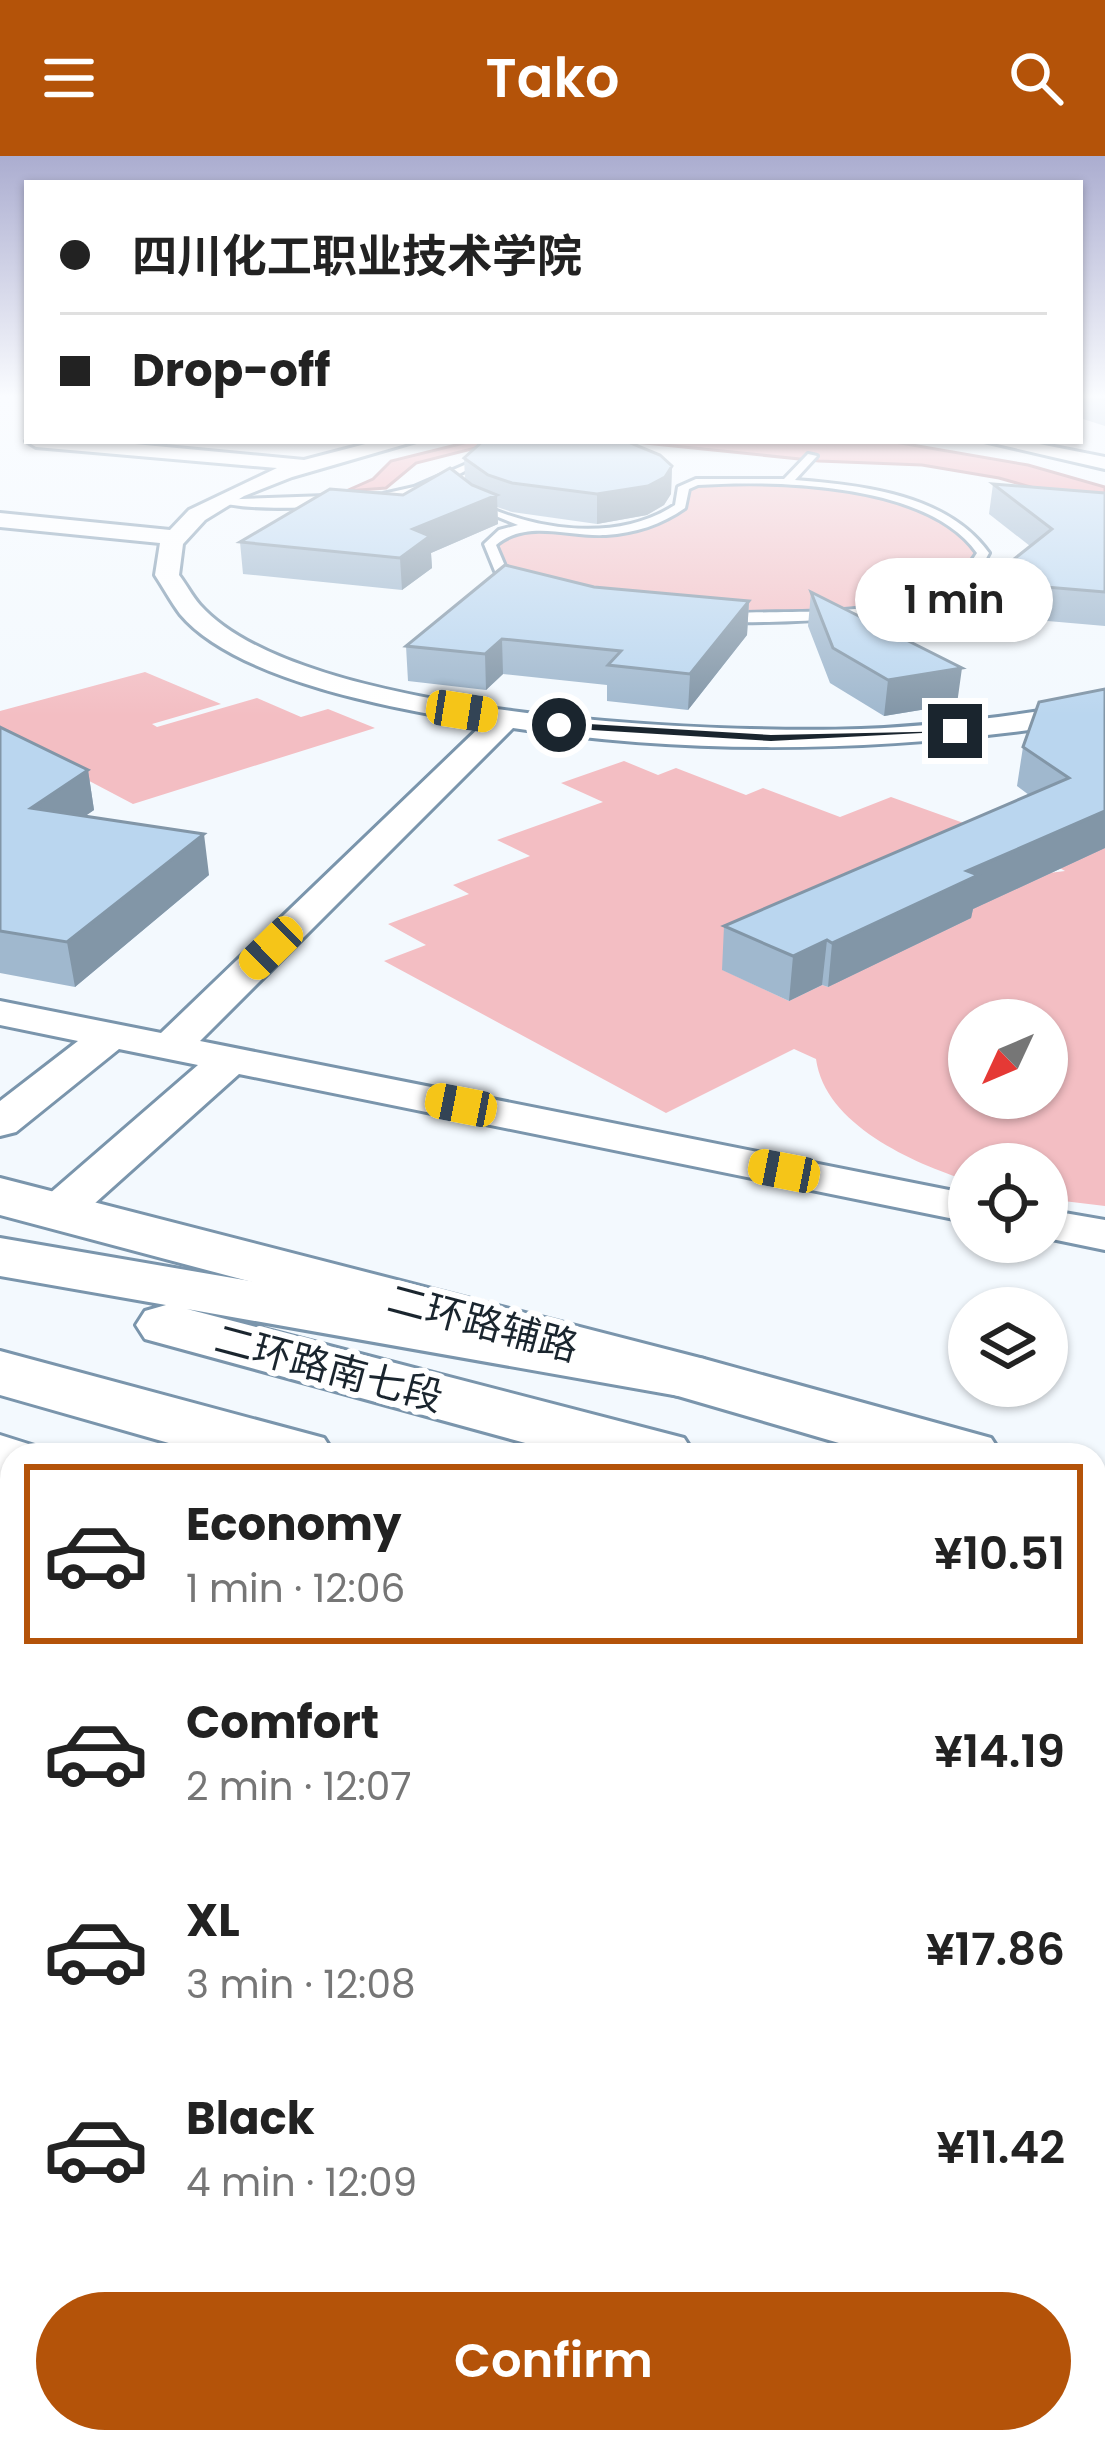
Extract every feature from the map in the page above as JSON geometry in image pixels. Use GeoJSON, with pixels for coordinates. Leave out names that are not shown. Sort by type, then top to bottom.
{"type":"FeatureCollection","features":[{"type":"Feature","properties":{"kind":"main road","name":"二环路辅路"},"geometry":{"type":"LineString","coordinates":[[29,1204],[679,1374],[923,1443]]}},
{"type":"Feature","properties":{"kind":"main road"},"geometry":{"type":"LineString","coordinates":[[0,1257],[679,1374]]}},
{"type":"Feature","properties":{"kind":"main road","name":"二环路南七段"},"geometry":{"type":"LineString","coordinates":[[0,1280],[613,1443]]}},
{"type":"Feature","properties":{"kind":"main road"},"geometry":{"type":"LineString","coordinates":[[0,1373],[254,1443]]}},
{"type":"Feature","properties":{"kind":"main road"},"geometry":{"type":"LineString","coordinates":[[0,1395],[127,1443]]}},
{"type":"Feature","properties":{"kind":"street"},"geometry":{"type":"LineString","coordinates":[[217,502],[176,538],[167,562],[172,586],[191,610],[232,639],[338,682],[506,718],[663,734],[807,738],[980,729],[1105,710]]}},
{"type":"Feature","properties":{"kind":"street"},"geometry":{"type":"LineString","coordinates":[[0,520],[176,538]]}},
{"type":"Feature","properties":{"kind":"street"},"geometry":{"type":"LineString","coordinates":[[170,1047],[506,718]]}},
{"type":"Feature","properties":{"kind":"street"},"geometry":{"type":"LineString","coordinates":[[0,1013],[948,1204]]}},
{"type":"Feature","properties":{"kind":"street"},"geometry":{"type":"LineString","coordinates":[[0,1124],[111,1035]]}},
{"type":"Feature","properties":{"kind":"street"},"geometry":{"type":"LineString","coordinates":[[29,1204],[230,1059]]}},
{"type":"Feature","properties":{"kind":"street"},"geometry":{"type":"LineString","coordinates":[[1068,1227],[1105,1235]]}},
{"type":"Feature","properties":{"kind":"lane"},"geometry":{"type":"LineString","coordinates":[[469,502],[533,525],[590,531],[652,522],[674,512],[682,502]]}},
{"type":"Feature","properties":{"kind":"lane"},"geometry":{"type":"LineString","coordinates":[[696,617],[801,617],[882,608],[957,584],[982,561],[975,537],[925,509],[899,502]]}},
{"type":"Feature","properties":{"kind":"lane"},"geometry":{"type":"LineString","coordinates":[[533,525],[503,532],[490,544],[490,552],[499,568],[537,589]]}},
{"type":"Feature","properties":{"kind":"shaded area"},"geometry":{"type":"Polygon","coordinates":[[[687,502],[902,502],[955,528],[977,553],[975,560],[937,590],[900,601],[827,613],[711,616],[505,567],[496,545],[509,534],[656,523],[687,507],[687,502]]]}},
{"type":"Feature","properties":{"kind":"shaded area"},"geometry":{"type":"Polygon","coordinates":[[[145,672],[221,704],[152,724],[157,727],[257,698],[301,717],[328,709],[375,728],[133,804],[0,734],[0,711],[145,672]]]}},
{"type":"Feature","properties":{"kind":"shaded area"},"geometry":{"type":"Polygon","coordinates":[[[624,761],[658,775],[676,768],[746,795],[763,788],[840,817],[891,797],[1011,840],[723,970],[789,1001],[822,985],[828,987],[961,914],[1049,873],[1065,871],[1058,867],[1105,842],[1105,1206],[1068,1202],[1068,1143],[948,1143],[948,1173],[898,1152],[854,1122],[823,1082],[816,1059],[794,1049],[666,1113],[384,961],[426,945],[388,924],[469,894],[453,885],[530,856],[497,840],[603,802],[561,783],[624,761]]]}},
{"type":"Feature","properties":{"kind":"building"},"geometry":{"type":"Polygon","coordinates":[[[308,502],[479,502],[413,529],[430,536],[400,558],[240,542],[308,502]]]}},
{"type":"Feature","properties":{"kind":"building"},"geometry":{"type":"Polygon","coordinates":[[[1017,502],[1105,502],[1105,592],[985,582],[1052,529],[1017,502]]]}},
{"type":"Feature","properties":{"kind":"building"},"geometry":{"type":"Polygon","coordinates":[[[505,565],[594,587],[749,601],[690,674],[608,665],[621,651],[502,639],[485,654],[406,646],[505,565]]]}},
{"type":"Feature","properties":{"kind":"building"},"geometry":{"type":"Polygon","coordinates":[[[811,592],[962,668],[888,680],[833,648],[811,592]]]}},
{"type":"Feature","properties":{"kind":"building"},"geometry":{"type":"Polygon","coordinates":[[[1105,689],[1105,811],[967,871],[978,875],[832,943],[827,940],[793,956],[724,926],[1069,778],[1023,747],[1039,702],[1105,689]]]}},
{"type":"Feature","properties":{"kind":"building"},"geometry":{"type":"Polygon","coordinates":[[[0,727],[88,770],[31,808],[204,834],[67,942],[0,931],[0,727]]]}},
{"type":"Feature","properties":{"kind":"route"},"geometry":{"type":"LineString","coordinates":[[559,725],[771,738],[955,731]]}}]}
